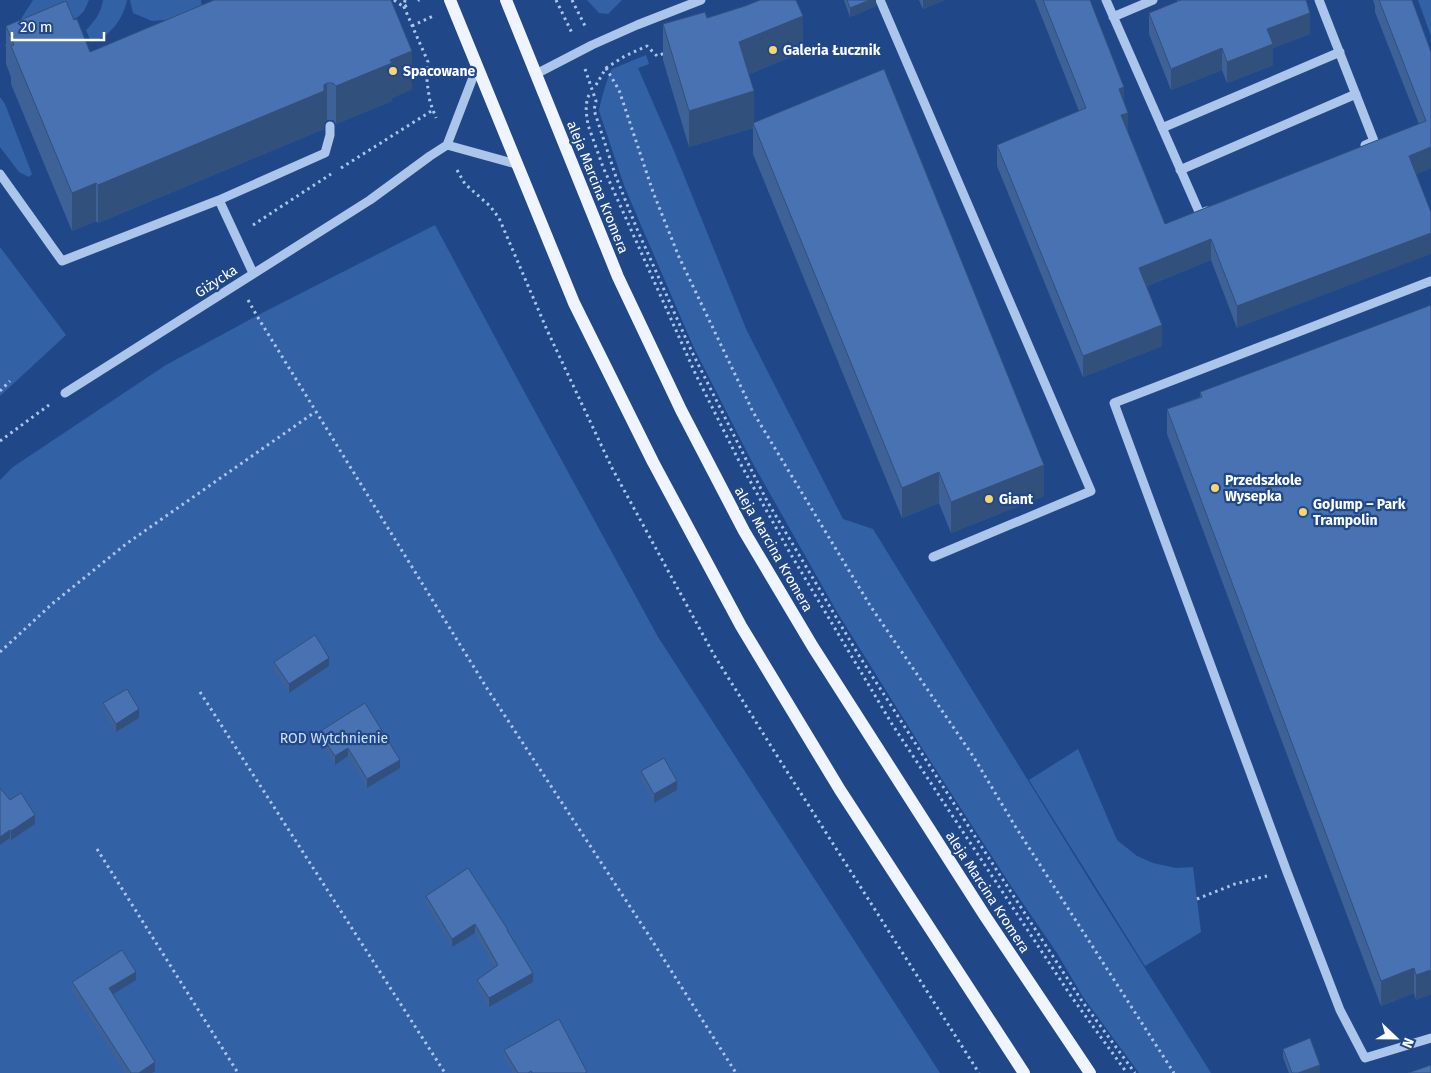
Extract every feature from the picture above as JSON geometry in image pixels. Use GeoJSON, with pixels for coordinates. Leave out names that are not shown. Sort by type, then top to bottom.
{"type":"FeatureCollection","features":[{"type":"Feature","properties":{"kind":"main road"},"geometry":{"type":"LineString","coordinates":[[450,0],[574,303],[653,462],[741,626],[840,790],[1024,1073]]}},
{"type":"Feature","properties":{"kind":"main road","name":"aleja Marcina Kromera"},"geometry":{"type":"LineString","coordinates":[[506,0],[618,276],[682,410],[744,531],[813,647],[980,908],[1090,1073]]}},
{"type":"Feature","properties":{"kind":"street"},"geometry":{"type":"LineString","coordinates":[[536,74],[592,45],[701,0]]}},
{"type":"Feature","properties":{"kind":"street"},"geometry":{"type":"LineString","coordinates":[[880,0],[1091,491],[933,557]]}},
{"type":"Feature","properties":{"kind":"street"},"geometry":{"type":"LineString","coordinates":[[1106,0],[1200,214],[1218,206]]}},
{"type":"Feature","properties":{"kind":"street"},"geometry":{"type":"LineString","coordinates":[[1113,17],[1153,0]]}},
{"type":"Feature","properties":{"kind":"street"},"geometry":{"type":"LineString","coordinates":[[1319,0],[1374,141],[1356,149]]}},
{"type":"Feature","properties":{"kind":"street"},"geometry":{"type":"LineString","coordinates":[[1162,128],[1340,52]]}},
{"type":"Feature","properties":{"kind":"street"},"geometry":{"type":"LineString","coordinates":[[477,67],[447,145],[516,164]]}},
{"type":"Feature","properties":{"kind":"street"},"geometry":{"type":"LineString","coordinates":[[1180,170],[1356,94]]}},
{"type":"Feature","properties":{"kind":"street"},"geometry":{"type":"LineString","coordinates":[[0,174],[62,261],[218,200],[324,153],[330,135],[330,126]]}},
{"type":"Feature","properties":{"kind":"street","name":"Giżycka"},"geometry":{"type":"LineString","coordinates":[[66,393],[370,200],[447,145]]}},
{"type":"Feature","properties":{"kind":"street"},"geometry":{"type":"LineString","coordinates":[[218,200],[253,274]]}},
{"type":"Feature","properties":{"kind":"street"},"geometry":{"type":"LineString","coordinates":[[1431,281],[1114,403],[1287,872],[1340,1010],[1365,1058],[1431,1038]]}},
{"type":"Feature","properties":{"kind":"path"},"geometry":{"type":"LineString","coordinates":[[394,0],[404,7]]}},
{"type":"Feature","properties":{"kind":"path"},"geometry":{"type":"LineString","coordinates":[[405,0],[404,7],[428,62],[427,82],[429,96],[437,119]]}},
{"type":"Feature","properties":{"kind":"path"},"geometry":{"type":"LineString","coordinates":[[556,0],[570,27]]}},
{"type":"Feature","properties":{"kind":"path"},"geometry":{"type":"LineString","coordinates":[[572,0],[586,29]]}},
{"type":"Feature","properties":{"kind":"path"},"geometry":{"type":"LineString","coordinates":[[404,7],[409,4]]}},
{"type":"Feature","properties":{"kind":"path"},"geometry":{"type":"LineString","coordinates":[[412,26],[438,14]]}},
{"type":"Feature","properties":{"kind":"path"},"geometry":{"type":"LineString","coordinates":[[596,85],[606,68],[625,56],[647,46],[657,56],[666,52]]}},
{"type":"Feature","properties":{"kind":"path"},"geometry":{"type":"LineString","coordinates":[[606,68],[619,90],[653,192],[678,257],[753,412],[871,607],[973,756],[1015,826],[1174,1073]]}},
{"type":"Feature","properties":{"kind":"path"},"geometry":{"type":"LineString","coordinates":[[587,73],[596,101],[594,110],[616,177],[637,229],[690,350],[767,501],[858,654],[994,866],[1082,1001],[1135,1073]]}},
{"type":"Feature","properties":{"kind":"path"},"geometry":{"type":"LineString","coordinates":[[589,95],[586,111],[588,125],[603,167],[696,375],[739,461],[840,638],[892,724],[1071,996],[1127,1073]]}},
{"type":"Feature","properties":{"kind":"path"},"geometry":{"type":"LineString","coordinates":[[457,170],[465,184],[490,206],[499,218],[544,322],[601,444],[630,502],[714,655],[780,762],[979,1073]]}},
{"type":"Feature","properties":{"kind":"path"},"geometry":{"type":"LineString","coordinates":[[257,316],[488,690],[646,931],[736,1073]]}},
{"type":"Feature","properties":{"kind":"path"},"geometry":{"type":"LineString","coordinates":[[0,391],[10,382]]}},
{"type":"Feature","properties":{"kind":"path"},"geometry":{"type":"LineString","coordinates":[[0,441],[66,393]]}},
{"type":"Feature","properties":{"kind":"path"},"geometry":{"type":"LineString","coordinates":[[0,652],[52,604],[126,544],[316,412]]}},
{"type":"Feature","properties":{"kind":"path"},"geometry":{"type":"LineString","coordinates":[[200,692],[445,1073]]}},
{"type":"Feature","properties":{"kind":"path"},"geometry":{"type":"LineString","coordinates":[[97,849],[238,1073]]}},
{"type":"Feature","properties":{"kind":"path"},"geometry":{"type":"LineString","coordinates":[[1197,899],[1258,877],[1287,872]]}},
{"type":"Feature","properties":{"kind":"green space"},"geometry":{"type":"Polygon","coordinates":[[[33,0],[89,0],[84,11],[78,17],[8,47],[5,46],[33,0]]]}},
{"type":"Feature","properties":{"kind":"green space"},"geometry":{"type":"Polygon","coordinates":[[[103,0],[127,0],[123,13],[115,26],[98,40],[91,42],[86,30],[101,9],[103,0]]]}},
{"type":"Feature","properties":{"kind":"green space"},"geometry":{"type":"Polygon","coordinates":[[[130,0],[201,0],[202,8],[177,19],[152,21],[133,13],[130,0]]]}},
{"type":"Feature","properties":{"kind":"green space"},"geometry":{"type":"Polygon","coordinates":[[[587,0],[622,0],[608,14],[599,13],[587,0]]]}},
{"type":"Feature","properties":{"kind":"green space"},"geometry":{"type":"Polygon","coordinates":[[[1418,0],[1431,0],[1431,36],[1418,0]]]}},
{"type":"Feature","properties":{"kind":"green space"},"geometry":{"type":"Polygon","coordinates":[[[646,55],[649,64],[638,68],[747,331],[843,519],[873,529],[1211,1073],[1139,1073],[1083,997],[1057,953],[1011,886],[920,745],[837,612],[751,460],[694,348],[625,188],[599,111],[604,89],[612,69],[646,55]]]}},
{"type":"Feature","properties":{"kind":"green space"},"geometry":{"type":"Polygon","coordinates":[[[0,97],[5,104],[32,174],[29,177],[19,172],[0,147],[0,97]]]}},
{"type":"Feature","properties":{"kind":"green space","name":"ROD Wytchnienie"},"geometry":{"type":"Polygon","coordinates":[[[435,225],[658,637],[940,1073],[0,1073],[0,480],[13,467],[166,365],[264,312],[435,225]]]}},
{"type":"Feature","properties":{"kind":"green space"},"geometry":{"type":"Polygon","coordinates":[[[0,247],[66,335],[0,396],[0,247]]]}},
{"type":"Feature","properties":{"kind":"green space"},"geometry":{"type":"Polygon","coordinates":[[[1078,749],[1117,840],[1137,856],[1153,863],[1176,868],[1193,867],[1201,932],[1145,966],[1029,780],[1078,749]]]}},
{"type":"Feature","properties":{"kind":"building"},"geometry":{"type":"Polygon","coordinates":[[[214,0],[391,0],[412,51],[390,60],[392,63],[336,86],[333,83],[327,83],[324,85],[324,91],[98,185],[96,183],[72,193],[11,46],[14,45],[6,26],[66,1],[74,20],[77,19],[90,52],[214,0]]]}},
{"type":"Feature","properties":{"kind":"building"},"geometry":{"type":"Polygon","coordinates":[[[760,0],[796,0],[803,16],[739,42],[754,91],[689,111],[663,24],[705,12],[707,18],[760,0]]]}},
{"type":"Feature","properties":{"kind":"building"},"geometry":{"type":"Polygon","coordinates":[[[847,0],[870,0],[850,8],[847,0]]]}},
{"type":"Feature","properties":{"kind":"building"},"geometry":{"type":"Polygon","coordinates":[[[1043,0],[1090,0],[1124,87],[1119,89],[1128,113],[1121,115],[1165,224],[1426,121],[1379,0],[1412,0],[1431,52],[1431,147],[1409,156],[1431,212],[1431,233],[1237,306],[1211,239],[1139,268],[1162,325],[1083,356],[997,145],[1086,108],[1043,0]]]}},
{"type":"Feature","properties":{"kind":"building"},"geometry":{"type":"Polygon","coordinates":[[[1181,0],[1306,0],[1310,13],[1267,29],[1273,44],[1227,62],[1222,48],[1171,69],[1149,13],[1181,0]]]}},
{"type":"Feature","properties":{"kind":"building"},"geometry":{"type":"Polygon","coordinates":[[[884,69],[1044,465],[951,502],[939,472],[902,488],[753,123],[884,69]]]}},
{"type":"Feature","properties":{"kind":"building"},"geometry":{"type":"Polygon","coordinates":[[[1431,305],[1431,970],[1416,975],[1414,968],[1381,981],[1167,409],[1202,397],[1200,392],[1431,305]]]}},
{"type":"Feature","properties":{"kind":"building"},"geometry":{"type":"Polygon","coordinates":[[[315,635],[329,658],[289,684],[274,662],[315,635]]]}},
{"type":"Feature","properties":{"kind":"building"},"geometry":{"type":"Polygon","coordinates":[[[127,689],[139,709],[116,724],[103,703],[127,689]]]}},
{"type":"Feature","properties":{"kind":"building"},"geometry":{"type":"Polygon","coordinates":[[[365,703],[400,760],[367,779],[348,748],[335,756],[319,732],[365,703]]]}},
{"type":"Feature","properties":{"kind":"building"},"geometry":{"type":"Polygon","coordinates":[[[664,758],[677,781],[654,794],[641,771],[664,758]]]}},
{"type":"Feature","properties":{"kind":"building"},"geometry":{"type":"Polygon","coordinates":[[[0,788],[10,800],[21,793],[35,815],[0,837],[0,788]]]}},
{"type":"Feature","properties":{"kind":"building"},"geometry":{"type":"Polygon","coordinates":[[[468,868],[533,973],[489,998],[477,980],[498,965],[475,924],[452,939],[426,896],[468,868]]]}},
{"type":"Feature","properties":{"kind":"building"},"geometry":{"type":"Polygon","coordinates":[[[122,950],[136,972],[109,988],[155,1062],[139,1073],[131,1073],[72,982],[122,950]]]}},
{"type":"Feature","properties":{"kind":"building"},"geometry":{"type":"Polygon","coordinates":[[[559,1019],[587,1072],[532,1073],[531,1071],[528,1073],[518,1073],[504,1050],[559,1019]]]}},
{"type":"Feature","properties":{"kind":"building"},"geometry":{"type":"Polygon","coordinates":[[[1310,1038],[1320,1065],[1298,1073],[1292,1073],[1283,1049],[1310,1038]]]}},
{"type":"Feature","properties":{"kind":"building"},"geometry":{"type":"Polygon","coordinates":[[[1431,1065],[1431,1073],[1408,1073],[1431,1065]]]}},
{"type":"Feature","properties":{"kind":"place","name":"Galeria Łucznik"},"geometry":{"type":"Point","coordinates":[773,50]}},
{"type":"Feature","properties":{"kind":"place","name":"Spacowane"},"geometry":{"type":"Point","coordinates":[393,71]}},
{"type":"Feature","properties":{"kind":"place","name":"Przedszkole Wysepka"},"geometry":{"type":"Point","coordinates":[1215,488]}},
{"type":"Feature","properties":{"kind":"place","name":"Giant"},"geometry":{"type":"Point","coordinates":[989,499]}},
{"type":"Feature","properties":{"kind":"place","name":"GoJump – Park Trampolin"},"geometry":{"type":"Point","coordinates":[1303,512]}}]}
